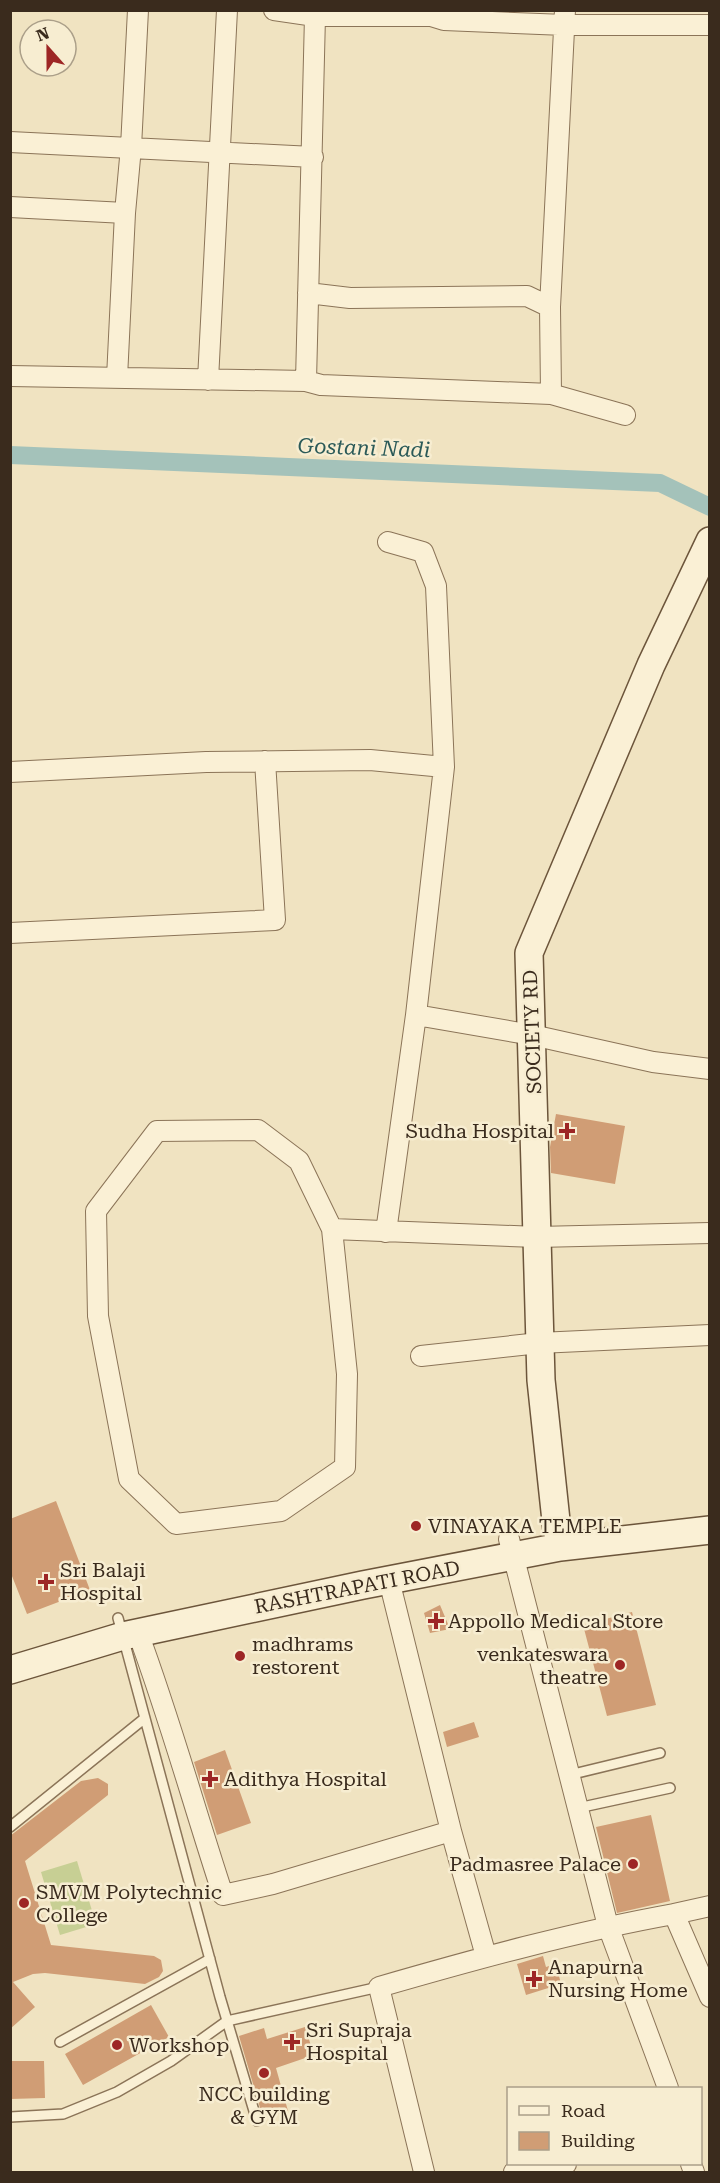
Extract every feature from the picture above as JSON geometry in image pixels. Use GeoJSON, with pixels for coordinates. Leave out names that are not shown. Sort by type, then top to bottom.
{"type":"FeatureCollection","features":[{"type":"Feature","properties":{"kind":"street"},"geometry":{"type":"LineString","coordinates":[[117,378],[138,10]]}},
{"type":"Feature","properties":{"kind":"street"},"geometry":{"type":"LineString","coordinates":[[208,381],[227,10]]}},
{"type":"Feature","properties":{"kind":"street"},"geometry":{"type":"LineString","coordinates":[[274,10],[315,16],[431,13],[444,20],[565,18],[710,25]]}},
{"type":"Feature","properties":{"kind":"street"},"geometry":{"type":"LineString","coordinates":[[306,381],[315,16]]}},
{"type":"Feature","properties":{"kind":"street"},"geometry":{"type":"LineString","coordinates":[[551,394],[550,307],[565,18]]}},
{"type":"Feature","properties":{"kind":"street"},"geometry":{"type":"LineString","coordinates":[[10,142],[313,157]]}},
{"type":"Feature","properties":{"kind":"street"},"geometry":{"type":"LineString","coordinates":[[10,207],[125,213]]}},
{"type":"Feature","properties":{"kind":"street"},"geometry":{"type":"LineString","coordinates":[[308,293],[350,298],[527,296],[550,307]]}},
{"type":"Feature","properties":{"kind":"street"},"geometry":{"type":"LineString","coordinates":[[10,376],[306,381],[321,385],[551,394],[624,415]]}},
{"type":"Feature","properties":{"kind":"street","name":"SOCIETY RD"},"geometry":{"type":"LineString","coordinates":[[557,1530],[539,1343],[529,952],[651,665],[710,541]]}},
{"type":"Feature","properties":{"kind":"street"},"geometry":{"type":"LineString","coordinates":[[387,1232],[416,1015],[444,766],[436,586],[423,552],[388,542]]}},
{"type":"Feature","properties":{"kind":"street"},"geometry":{"type":"LineString","coordinates":[[10,772],[265,761],[370,760],[444,766]]}},
{"type":"Feature","properties":{"kind":"street"},"geometry":{"type":"LineString","coordinates":[[10,933],[275,920],[265,761]]}},
{"type":"Feature","properties":{"kind":"street"},"geometry":{"type":"LineString","coordinates":[[416,1015],[532,1035],[653,1062],[710,1069]]}},
{"type":"Feature","properties":{"kind":"street"},"geometry":{"type":"LineString","coordinates":[[258,1130],[299,1161],[332,1229],[347,1374],[345,1467],[281,1511],[176,1524],[129,1479],[98,1316],[96,1211],[157,1131],[258,1130]]}},
{"type":"Feature","properties":{"kind":"street"},"geometry":{"type":"LineString","coordinates":[[332,1229],[537,1237],[710,1233]]}},
{"type":"Feature","properties":{"kind":"street"},"geometry":{"type":"LineString","coordinates":[[421,1356],[539,1343],[710,1335]]}},
{"type":"Feature","properties":{"kind":"street","name":"RASHTRAPATI ROAD"},"geometry":{"type":"LineString","coordinates":[[10,1651],[389,1580],[511,1548],[557,1530],[710,1512]]}},
{"type":"Feature","properties":{"kind":"street","name":"RASHTRAPATI ROAD"},"geometry":{"type":"LineString","coordinates":[[10,1670],[127,1629],[359,1568],[511,1548],[560,1547],[710,1530]]}},
{"type":"Feature","properties":{"kind":"street"},"geometry":{"type":"LineString","coordinates":[[511,1548],[608,1926],[668,2087]]}},
{"type":"Feature","properties":{"kind":"street"},"geometry":{"type":"LineString","coordinates":[[389,1580],[486,1956]]}},
{"type":"Feature","properties":{"kind":"street"},"geometry":{"type":"LineString","coordinates":[[127,1629],[165,1706],[223,1895],[273,1884],[452,1831]]}},
{"type":"Feature","properties":{"kind":"street"},"geometry":{"type":"LineString","coordinates":[[424,2172],[379,1987],[486,1956],[608,1926],[710,1906]]}},
{"type":"Feature","properties":{"kind":"street"},"geometry":{"type":"LineString","coordinates":[[674,1914],[710,1997]]}},
{"type":"Feature","properties":{"kind":"street"},"geometry":{"type":"LineString","coordinates":[[514,2172],[554,2165]]}},
{"type":"Feature","properties":{"kind":"lane"},"geometry":{"type":"LineString","coordinates":[[127,1629],[145,1718],[227,2021],[257,2121]]}},
{"type":"Feature","properties":{"kind":"lane"},"geometry":{"type":"LineString","coordinates":[[10,1827],[145,1718]]}},
{"type":"Feature","properties":{"kind":"lane"},"geometry":{"type":"LineString","coordinates":[[569,1775],[660,1753]]}},
{"type":"Feature","properties":{"kind":"lane"},"geometry":{"type":"LineString","coordinates":[[578,1808],[670,1788]]}},
{"type":"Feature","properties":{"kind":"lane"},"geometry":{"type":"LineString","coordinates":[[60,2042],[210,1959]]}},
{"type":"Feature","properties":{"kind":"lane"},"geometry":{"type":"LineString","coordinates":[[10,2117],[63,2114],[117,2092],[171,2061],[227,2021],[379,1987]]}},
{"type":"Feature","properties":{"kind":"green space"},"geometry":{"type":"Polygon","coordinates":[[[77,1861],[96,1924],[60,1935],[41,1872],[77,1861]]]}},
{"type":"Feature","properties":{"kind":"building"},"geometry":{"type":"Polygon","coordinates":[[[556,1114],[625,1126],[615,1184],[551,1173],[550,1147],[556,1114]]]}},
{"type":"Feature","properties":{"kind":"building"},"geometry":{"type":"Polygon","coordinates":[[[56,1501],[90,1590],[27,1614],[10,1571],[10,1519],[56,1501]]]}},
{"type":"Feature","properties":{"kind":"building","name":"Appollo Medical Store"},"geometry":{"type":"Polygon","coordinates":[[[440,1605],[450,1629],[430,1633],[424,1613],[440,1605]]]}},
{"type":"Feature","properties":{"kind":"building","name":"venkateswara theatre"},"geometry":{"type":"Polygon","coordinates":[[[632,1612],[656,1705],[607,1716],[583,1625],[632,1612]]]}},
{"type":"Feature","properties":{"kind":"building"},"geometry":{"type":"Polygon","coordinates":[[[474,1722],[479,1737],[447,1747],[443,1732],[474,1722]]]}},
{"type":"Feature","properties":{"kind":"building"},"geometry":{"type":"Polygon","coordinates":[[[225,1750],[251,1823],[217,1835],[194,1762],[225,1750]]]}},
{"type":"Feature","properties":{"kind":"building","name":"SMVM Polytechnic College"},"geometry":{"type":"Polygon","coordinates":[[[98,1778],[108,1784],[108,1795],[25,1861],[51,1945],[154,1956],[161,1960],[163,1971],[159,1977],[145,1984],[45,1973],[33,1974],[13,1982],[35,2007],[10,2029],[10,1836],[81,1781],[98,1778]]]}},
{"type":"Feature","properties":{"kind":"building","name":"Padmasree Palace"},"geometry":{"type":"Polygon","coordinates":[[[651,1815],[670,1901],[617,1913],[596,1827],[651,1815]]]}},
{"type":"Feature","properties":{"kind":"building"},"geometry":{"type":"Polygon","coordinates":[[[543,1956],[546,1967],[556,1964],[561,1984],[526,1995],[517,1964],[543,1956]]]}},
{"type":"Feature","properties":{"kind":"building","name":"Workshop"},"geometry":{"type":"Polygon","coordinates":[[[151,2005],[169,2037],[83,2085],[65,2054],[151,2005]]]}},
{"type":"Feature","properties":{"kind":"building","name":"NCC building & GYM"},"geometry":{"type":"Polygon","coordinates":[[[305,2027],[314,2055],[276,2068],[288,2111],[263,2118],[239,2036],[264,2028],[267,2039],[305,2027]]]}},
{"type":"Feature","properties":{"kind":"building"},"geometry":{"type":"Polygon","coordinates":[[[10,2061],[44,2061],[45,2098],[10,2099],[10,2061]]]}},
{"type":"Feature","properties":{"kind":"waterway","name":"Gostani Nadi"},"geometry":{"type":"LineString","coordinates":[[10,455],[660,483],[710,507]]}},
{"type":"Feature","properties":{"kind":"place","name":"Sudha Hospital"},"geometry":{"type":"Point","coordinates":[567,1131]}},
{"type":"Feature","properties":{"kind":"place","name":"VINAYAKA TEMPLE"},"geometry":{"type":"Point","coordinates":[416,1526]}},
{"type":"Feature","properties":{"kind":"place","name":"Sri Balaji Hospital"},"geometry":{"type":"Point","coordinates":[46,1582]}},
{"type":"Feature","properties":{"kind":"place","name":"Appollo Medical Store"},"geometry":{"type":"Point","coordinates":[436,1621]}},
{"type":"Feature","properties":{"kind":"place","name":"madhrams restorent"},"geometry":{"type":"Point","coordinates":[240,1656]}},
{"type":"Feature","properties":{"kind":"place","name":"venkateswara theatre"},"geometry":{"type":"Point","coordinates":[620,1665]}},
{"type":"Feature","properties":{"kind":"place","name":"Adithya Hospital"},"geometry":{"type":"Point","coordinates":[210,1779]}},
{"type":"Feature","properties":{"kind":"place","name":"Padmasree Palace"},"geometry":{"type":"Point","coordinates":[633,1864]}},
{"type":"Feature","properties":{"kind":"place","name":"SMVM Polytechnic College"},"geometry":{"type":"Point","coordinates":[24,1903]}},
{"type":"Feature","properties":{"kind":"place","name":"Anapurna Nursing Home"},"geometry":{"type":"Point","coordinates":[534,1979]}},
{"type":"Feature","properties":{"kind":"place","name":"Sri Supraja Hospital"},"geometry":{"type":"Point","coordinates":[292,2042]}},
{"type":"Feature","properties":{"kind":"place","name":"Workshop"},"geometry":{"type":"Point","coordinates":[117,2045]}},
{"type":"Feature","properties":{"kind":"place","name":"NCC building & GYM"},"geometry":{"type":"Point","coordinates":[264,2073]}}]}
